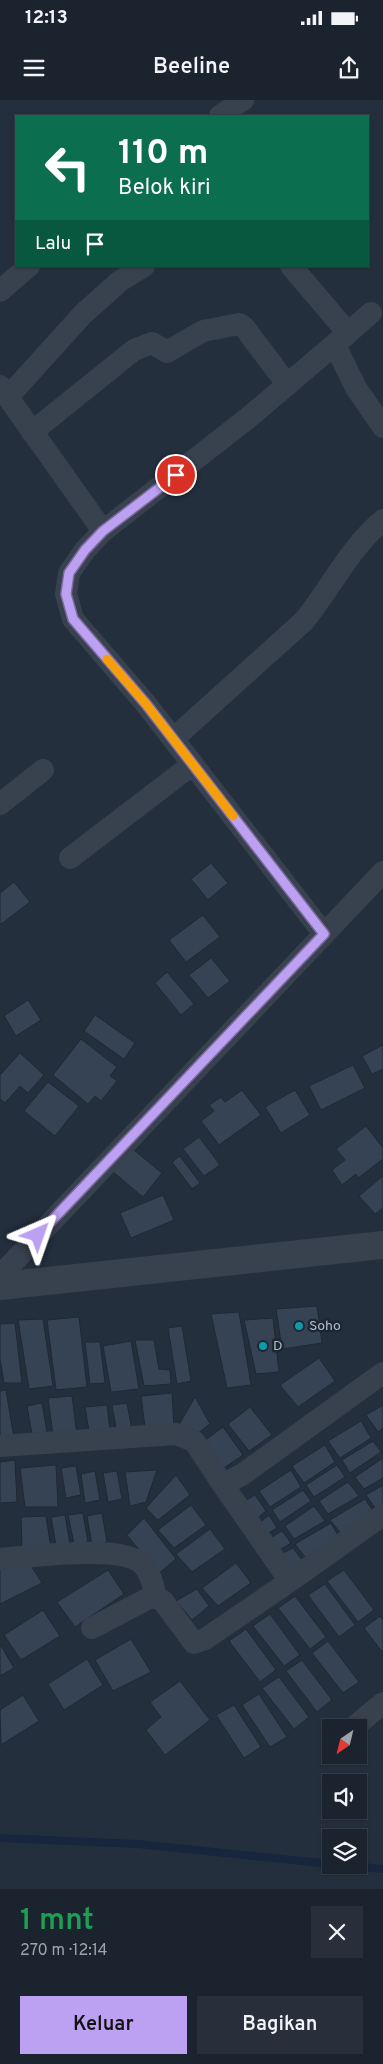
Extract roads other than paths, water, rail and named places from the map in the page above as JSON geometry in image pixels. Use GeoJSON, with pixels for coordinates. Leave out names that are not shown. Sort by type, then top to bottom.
{"type":"FeatureCollection","features":[{"type":"Feature","properties":{"kind":"street"},"geometry":{"type":"LineString","coordinates":[[221,115],[243,100]]}},
{"type":"Feature","properties":{"kind":"street"},"geometry":{"type":"LineString","coordinates":[[0,291],[28,267]]}},
{"type":"Feature","properties":{"kind":"street"},"geometry":{"type":"LineString","coordinates":[[103,531],[2,390],[120,281],[142,267]]}},
{"type":"Feature","properties":{"kind":"street"},"geometry":{"type":"LineString","coordinates":[[292,267],[342,339],[356,388],[383,427]]}},
{"type":"Feature","properties":{"kind":"street"},"geometry":{"type":"LineString","coordinates":[[324,934],[146,704],[73,619],[66,594],[69,573],[85,550],[103,531],[248,418],[372,314]]}},
{"type":"Feature","properties":{"kind":"street"},"geometry":{"type":"LineString","coordinates":[[32,432],[134,350],[152,343],[167,352],[203,331],[239,324],[244,327],[287,384]]}},
{"type":"Feature","properties":{"kind":"street"},"geometry":{"type":"LineString","coordinates":[[173,738],[304,621],[322,600],[356,548],[383,520]]}},
{"type":"Feature","properties":{"kind":"street"},"geometry":{"type":"LineString","coordinates":[[70,858],[193,764]]}},
{"type":"Feature","properties":{"kind":"street"},"geometry":{"type":"LineString","coordinates":[[0,804],[43,770]]}},
{"type":"Feature","properties":{"kind":"street"},"geometry":{"type":"LineString","coordinates":[[3,1270],[383,872]]}},
{"type":"Feature","properties":{"kind":"street"},"geometry":{"type":"LineString","coordinates":[[3,1270],[383,1245]]}},
{"type":"Feature","properties":{"kind":"street"},"geometry":{"type":"LineString","coordinates":[[223,1485],[243,1474],[383,1373]]}},
{"type":"Feature","properties":{"kind":"street"},"geometry":{"type":"LineString","coordinates":[[0,1446],[176,1434],[194,1441],[290,1581]]}},
{"type":"Feature","properties":{"kind":"street"},"geometry":{"type":"LineString","coordinates":[[92,1628],[149,1598],[156,1597],[163,1601],[194,1643],[205,1639],[383,1515]]}},
{"type":"Feature","properties":{"kind":"street"},"geometry":{"type":"LineString","coordinates":[[0,1559],[90,1552],[128,1556],[143,1564],[149,1574],[156,1597]]}},
{"type":"Feature","properties":{"kind":"street"},"geometry":{"type":"LineString","coordinates":[[364,1719],[383,1703]]}},
{"type":"Feature","properties":{"kind":"waterway"},"geometry":{"type":"LineString","coordinates":[[0,1838],[138,1844],[322,1863]]}},
{"type":"Feature","properties":{"kind":"waterway"},"geometry":{"type":"LineString","coordinates":[[367,1867],[383,1869]]}},
{"type":"Feature","properties":{"kind":"place","name":"Soho"},"geometry":{"type":"Point","coordinates":[299,1326]}},
{"type":"Feature","properties":{"kind":"place","name":"D"},"geometry":{"type":"Point","coordinates":[263,1346]}}]}
